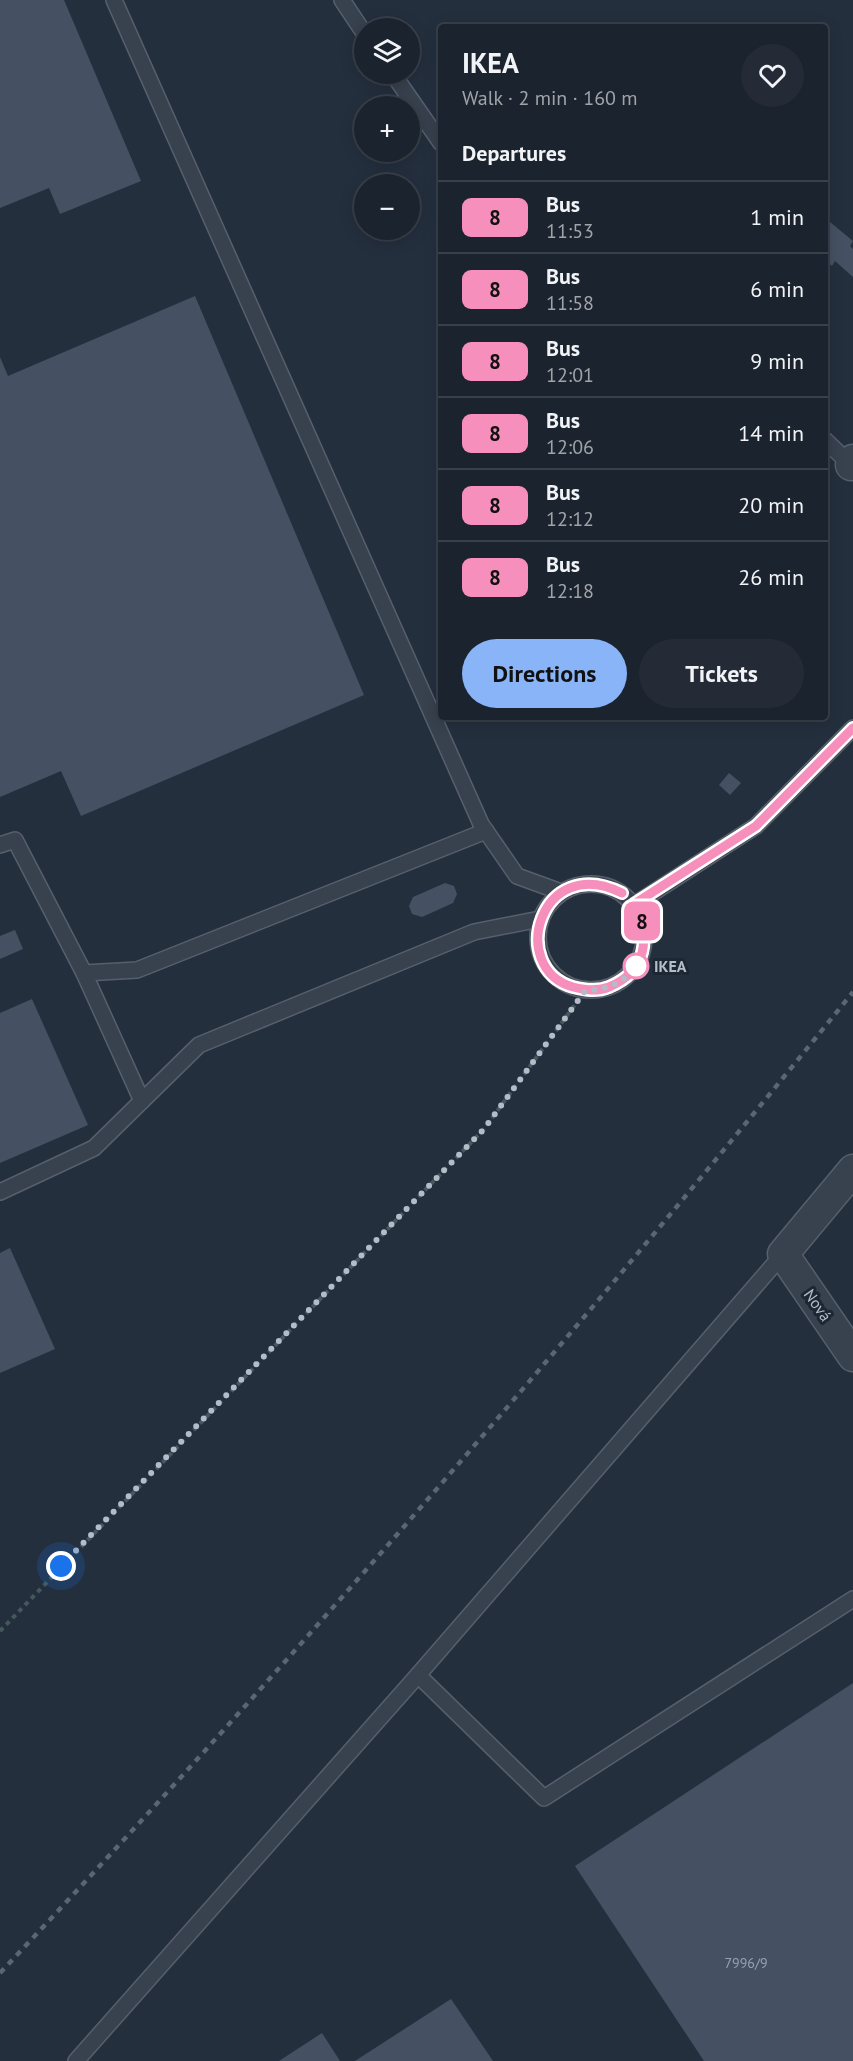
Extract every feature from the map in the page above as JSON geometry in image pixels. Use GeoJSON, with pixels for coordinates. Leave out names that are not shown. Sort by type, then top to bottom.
{"type":"FeatureCollection","features":[{"type":"Feature","properties":{"kind":"street"},"geometry":{"type":"LineString","coordinates":[[783,1254],[853,1170]]}},
{"type":"Feature","properties":{"kind":"street","name":"Nová"},"geometry":{"type":"LineString","coordinates":[[783,1254],[853,1356]]}},
{"type":"Feature","properties":{"kind":"lane"},"geometry":{"type":"LineString","coordinates":[[114,0],[476,813],[517,876],[561,892]]}},
{"type":"Feature","properties":{"kind":"lane"},"geometry":{"type":"LineString","coordinates":[[342,0],[354,18]]}},
{"type":"Feature","properties":{"kind":"lane"},"geometry":{"type":"LineString","coordinates":[[400,84],[438,139]]}},
{"type":"Feature","properties":{"kind":"lane"},"geometry":{"type":"LineString","coordinates":[[828,443],[852,464]]}},
{"type":"Feature","properties":{"kind":"lane"},"geometry":{"type":"LineString","coordinates":[[634,904],[756,826],[853,728]]}},
{"type":"Feature","properties":{"kind":"lane"},"geometry":{"type":"LineString","coordinates":[[84,974],[137,970],[486,831]]}},
{"type":"Feature","properties":{"kind":"lane"},"geometry":{"type":"LineString","coordinates":[[0,845],[15,840],[84,974],[142,1101]]}},
{"type":"Feature","properties":{"kind":"lane"},"geometry":{"type":"LineString","coordinates":[[600,884],[622,893],[634,904],[642,920],[645,938],[642,956],[633,971],[620,983],[603,990],[585,991],[568,986],[554,976],[544,964],[538,949],[537,934],[540,919],[548,904],[561,892],[576,885],[600,884]]}},
{"type":"Feature","properties":{"kind":"lane"},"geometry":{"type":"LineString","coordinates":[[0,1192],[94,1148],[199,1045],[474,932],[540,919]]}},
{"type":"Feature","properties":{"kind":"lane"},"geometry":{"type":"LineString","coordinates":[[76,2061],[418,1675],[783,1254]]}},
{"type":"Feature","properties":{"kind":"lane"},"geometry":{"type":"LineString","coordinates":[[418,1675],[544,1798],[853,1599]]}},
{"type":"Feature","properties":{"kind":"path"},"geometry":{"type":"LineString","coordinates":[[0,1631],[484,1129],[585,991]]}},
{"type":"Feature","properties":{"kind":"building"},"geometry":{"type":"Polygon","coordinates":[[[0,0],[64,0],[141,181],[60,214],[49,188],[0,208],[0,0]]]}},
{"type":"Feature","properties":{"kind":"building"},"geometry":{"type":"Polygon","coordinates":[[[830,222],[853,241],[850,246],[853,249],[853,277],[835,261],[832,266],[828,263],[828,224],[830,222]]]}},
{"type":"Feature","properties":{"kind":"building"},"geometry":{"type":"Polygon","coordinates":[[[195,296],[364,695],[81,816],[61,771],[0,797],[0,357],[8,376],[195,296]]]}},
{"type":"Feature","properties":{"kind":"building"},"geometry":{"type":"Polygon","coordinates":[[[729,773],[741,783],[730,795],[719,785],[729,773]]]}},
{"type":"Feature","properties":{"kind":"building"},"geometry":{"type":"Polygon","coordinates":[[[445,883],[454,886],[457,894],[453,903],[422,917],[412,914],[409,906],[413,897],[445,883]]]}},
{"type":"Feature","properties":{"kind":"building"},"geometry":{"type":"Polygon","coordinates":[[[15,930],[23,949],[0,959],[0,936],[15,930]]]}},
{"type":"Feature","properties":{"kind":"building"},"geometry":{"type":"Polygon","coordinates":[[[32,999],[88,1125],[0,1163],[0,1013],[32,999]]]}},
{"type":"Feature","properties":{"kind":"building"},"geometry":{"type":"Polygon","coordinates":[[[10,1248],[55,1349],[0,1373],[0,1253],[10,1248]]]}},
{"type":"Feature","properties":{"kind":"building"},"geometry":{"type":"Polygon","coordinates":[[[853,1683],[853,2061],[704,2061],[575,1866],[853,1683]]]}},
{"type":"Feature","properties":{"kind":"building"},"geometry":{"type":"Polygon","coordinates":[[[451,1999],[493,2061],[355,2061],[451,1999]]]}},
{"type":"Feature","properties":{"kind":"building"},"geometry":{"type":"Polygon","coordinates":[[[322,2033],[340,2061],[279,2061],[322,2033]]]}},
{"type":"Feature","properties":{"kind":"railway"},"geometry":{"type":"LineString","coordinates":[[0,1973],[220,1734],[436,1490],[646,1243],[853,992]]}},
{"type":"Feature","properties":{"kind":"bus line","name":"8"},"geometry":{"type":"LineString","coordinates":[[622,893],[608,886],[592,883],[576,885],[561,892],[548,904],[540,919],[537,934],[538,949],[544,964],[554,976],[568,986],[585,991],[603,990],[620,983],[633,971],[642,956],[645,938],[642,920],[634,904],[756,826],[853,728]]}},
{"type":"Feature","properties":{"kind":"place","name":"IKEA"},"geometry":{"type":"Point","coordinates":[636,966]}},
{"type":"Feature","properties":{"kind":"route"},"geometry":{"type":"LineString","coordinates":[[61,1566],[484,1129],[585,991],[603,990],[620,983],[636,966]]}}]}
